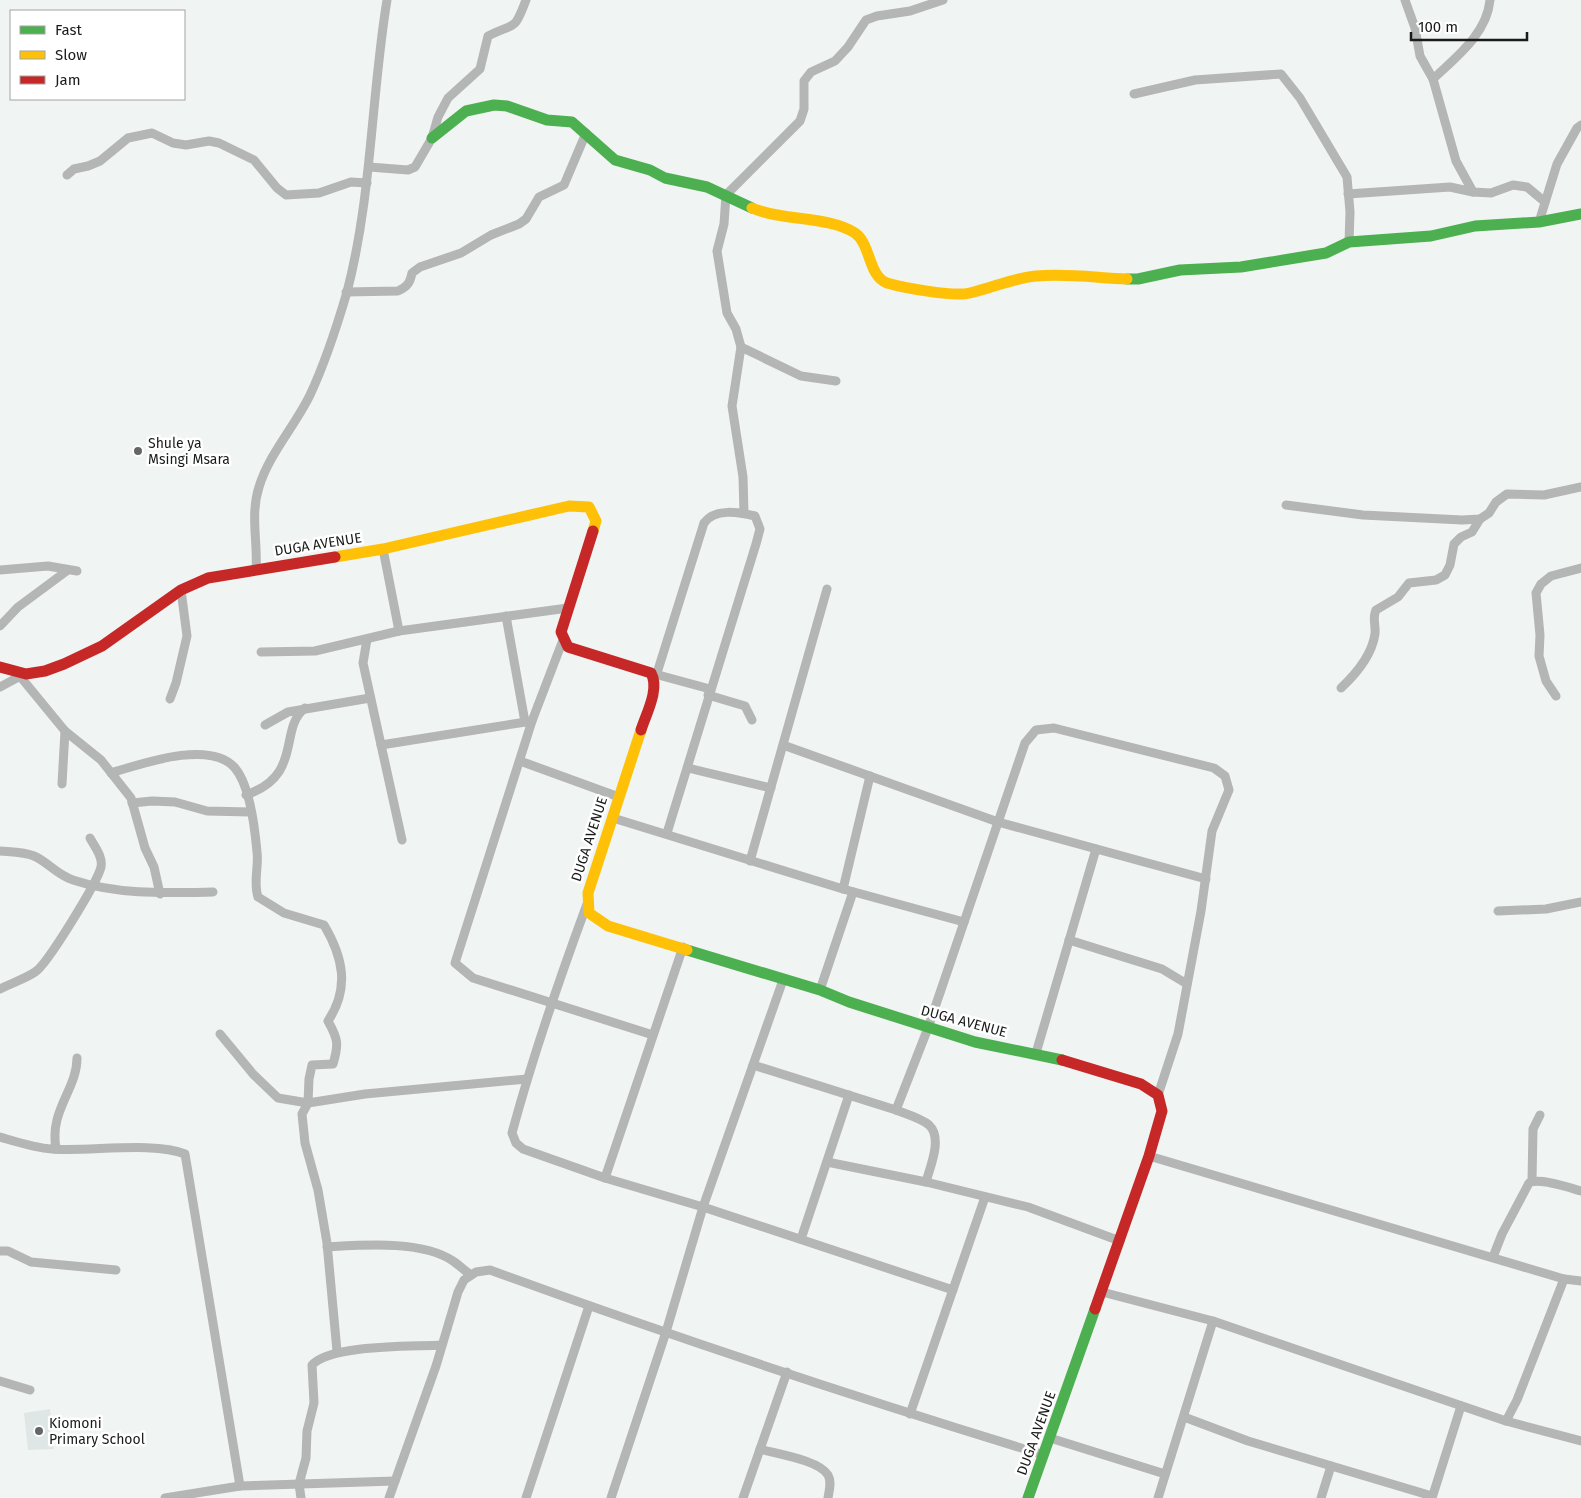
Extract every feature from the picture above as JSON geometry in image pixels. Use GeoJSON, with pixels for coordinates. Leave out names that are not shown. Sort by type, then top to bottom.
{"type":"FeatureCollection","features":[{"type":"Feature","properties":{"kind":"street"},"geometry":{"type":"LineString","coordinates":[[256,570],[258,556],[253,524],[258,488],[310,395],[346,292],[367,183],[377,58],[387,0]]}},
{"type":"Feature","properties":{"kind":"street"},"geometry":{"type":"LineString","coordinates":[[369,167],[408,170],[415,167],[432,138],[438,117],[448,98],[480,69],[488,36],[506,30],[517,22],[526,0]]}},
{"type":"Feature","properties":{"kind":"street"},"geometry":{"type":"LineString","coordinates":[[744,513],[743,477],[732,406],[742,347],[728,313],[718,251],[724,224],[726,195],[800,121],[804,109],[804,81],[811,72],[835,62],[848,47],[866,20],[877,16],[910,11],[943,0]]}},
{"type":"Feature","properties":{"kind":"street"},"geometry":{"type":"LineString","coordinates":[[1406,0],[1415,28],[1420,56],[1433,79],[1456,161],[1473,192]]}},
{"type":"Feature","properties":{"kind":"street"},"geometry":{"type":"LineString","coordinates":[[1433,79],[1464,51],[1485,18],[1490,0]]}},
{"type":"Feature","properties":{"kind":"street"},"geometry":{"type":"LineString","coordinates":[[1134,94],[1195,80],[1281,74],[1300,98],[1347,177],[1349,242]]}},
{"type":"Feature","properties":{"kind":"street"},"geometry":{"type":"LineString","coordinates":[[432,138],[466,111],[494,105],[507,106],[547,120],[572,122],[615,160],[650,170],[665,178],[692,183],[726,195],[764,213],[838,226],[856,234],[867,251],[875,272],[885,282],[922,290],[968,294],[1036,276],[1138,279],[1180,270],[1241,267],[1326,253],[1349,242],[1431,236],[1475,226],[1539,222],[1581,214]]}},
{"type":"Feature","properties":{"kind":"street"},"geometry":{"type":"LineString","coordinates":[[1539,222],[1557,164],[1577,128],[1581,125]]}},
{"type":"Feature","properties":{"kind":"street"},"geometry":{"type":"LineString","coordinates":[[67,175],[74,169],[100,161],[128,138],[152,133],[173,144],[186,145],[209,141],[219,143],[254,160],[277,188],[292,196],[319,192],[350,182],[367,183]]}},
{"type":"Feature","properties":{"kind":"street"},"geometry":{"type":"LineString","coordinates":[[346,292],[398,291],[410,282],[412,273],[420,268],[461,253],[491,234],[519,224],[526,219],[538,197],[564,185],[586,133]]}},
{"type":"Feature","properties":{"kind":"street"},"geometry":{"type":"LineString","coordinates":[[1348,194],[1387,193],[1409,188],[1450,186],[1473,192],[1491,193],[1513,185],[1527,187],[1545,202]]}},
{"type":"Feature","properties":{"kind":"street"},"geometry":{"type":"LineString","coordinates":[[742,347],[801,376],[836,382]]}},
{"type":"Feature","properties":{"kind":"street"},"geometry":{"type":"LineString","coordinates":[[1341,688],[1353,676],[1367,655],[1375,634],[1376,610],[1398,597],[1409,583],[1436,580],[1445,575],[1450,565],[1454,544],[1461,537],[1472,532],[1480,519],[1489,513],[1496,502],[1507,494],[1544,495],[1581,487]]}},
{"type":"Feature","properties":{"kind":"street"},"geometry":{"type":"LineString","coordinates":[[1286,505],[1363,515],[1462,520],[1480,519]]}},
{"type":"Feature","properties":{"kind":"street","name":"DUGA AVENUE"},"geometry":{"type":"LineString","coordinates":[[0,667],[23,674],[45,671],[102,646],[181,590],[208,578],[383,548],[569,506],[589,507],[596,521],[561,632],[563,640]]}},
{"type":"Feature","properties":{"kind":"street"},"geometry":{"type":"LineString","coordinates":[[654,673],[704,523],[710,515],[744,513],[755,516],[760,529],[667,833]]}},
{"type":"Feature","properties":{"kind":"street"},"geometry":{"type":"LineString","coordinates":[[383,548],[399,631]]}},
{"type":"Feature","properties":{"kind":"street"},"geometry":{"type":"LineString","coordinates":[[0,570],[48,566],[73,570],[18,608],[0,626]]}},
{"type":"Feature","properties":{"kind":"street"},"geometry":{"type":"LineString","coordinates":[[1556,696],[1541,670],[1536,593],[1541,584],[1551,576],[1581,568]]}},
{"type":"Feature","properties":{"kind":"street"},"geometry":{"type":"LineString","coordinates":[[750,861],[827,589]]}},
{"type":"Feature","properties":{"kind":"street"},"geometry":{"type":"LineString","coordinates":[[170,699],[176,683],[187,636],[181,590]]}},
{"type":"Feature","properties":{"kind":"street"},"geometry":{"type":"LineString","coordinates":[[261,652],[315,651],[399,631],[568,608]]}},
{"type":"Feature","properties":{"kind":"street"},"geometry":{"type":"LineString","coordinates":[[506,616],[528,722]]}},
{"type":"Feature","properties":{"kind":"street"},"geometry":{"type":"LineString","coordinates":[[366,639],[362,662],[402,840]]}},
{"type":"Feature","properties":{"kind":"street"},"geometry":{"type":"LineString","coordinates":[[563,640],[568,647],[654,673],[745,706],[752,720]]}},
{"type":"Feature","properties":{"kind":"street"},"geometry":{"type":"LineString","coordinates":[[563,640],[528,722],[520,761],[454,963],[473,978],[653,1035]]}},
{"type":"Feature","properties":{"kind":"street","name":"DUGA AVENUE"},"geometry":{"type":"LineString","coordinates":[[654,673],[654,690],[588,893],[587,904],[589,913],[598,921],[820,990],[928,1028],[976,1042],[1036,1053],[1141,1084],[1158,1095],[1162,1111],[1149,1156],[1028,1498]]}},
{"type":"Feature","properties":{"kind":"street"},"geometry":{"type":"LineString","coordinates":[[0,687],[23,674],[65,731],[101,760],[132,803],[145,848],[154,867],[160,894]]}},
{"type":"Feature","properties":{"kind":"street"},"geometry":{"type":"LineString","coordinates":[[265,725],[288,712],[370,698]]}},
{"type":"Feature","properties":{"kind":"street"},"geometry":{"type":"LineString","coordinates":[[246,795],[258,791],[282,769],[296,719],[305,708]]}},
{"type":"Feature","properties":{"kind":"street"},"geometry":{"type":"LineString","coordinates":[[381,745],[528,722]]}},
{"type":"Feature","properties":{"kind":"street"},"geometry":{"type":"LineString","coordinates":[[896,1110],[928,1028],[1025,743],[1036,730],[1054,728],[1214,768],[1225,776],[1229,790],[1212,832],[1206,879],[1178,1034],[1158,1095]]}},
{"type":"Feature","properties":{"kind":"street"},"geometry":{"type":"LineString","coordinates":[[62,784],[65,731]]}},
{"type":"Feature","properties":{"kind":"street"},"geometry":{"type":"LineString","coordinates":[[783,745],[998,822],[1206,879]]}},
{"type":"Feature","properties":{"kind":"street"},"geometry":{"type":"LineString","coordinates":[[111,773],[173,756],[198,754],[213,756],[234,766],[246,795],[258,854],[256,889],[258,897],[284,913],[324,925],[332,937],[343,976],[337,1008],[328,1021],[336,1035],[338,1048],[333,1064],[312,1065],[309,1079],[308,1103],[302,1114],[305,1143],[318,1190],[327,1247],[337,1351]]}},
{"type":"Feature","properties":{"kind":"street"},"geometry":{"type":"LineString","coordinates":[[520,761],[619,797]]}},
{"type":"Feature","properties":{"kind":"street"},"geometry":{"type":"LineString","coordinates":[[688,768],[771,788]]}},
{"type":"Feature","properties":{"kind":"street"},"geometry":{"type":"LineString","coordinates":[[843,889],[870,776]]}},
{"type":"Feature","properties":{"kind":"street"},"geometry":{"type":"LineString","coordinates":[[132,803],[152,800],[175,802],[207,810],[250,812]]}},
{"type":"Feature","properties":{"kind":"street"},"geometry":{"type":"LineString","coordinates":[[613,818],[667,833],[750,861],[853,892],[964,922]]}},
{"type":"Feature","properties":{"kind":"street"},"geometry":{"type":"LineString","coordinates":[[0,988],[36,972],[48,960],[101,868],[101,860],[90,838]]}},
{"type":"Feature","properties":{"kind":"street"},"geometry":{"type":"LineString","coordinates":[[1036,1053],[1096,849]]}},
{"type":"Feature","properties":{"kind":"street"},"geometry":{"type":"LineString","coordinates":[[0,851],[34,856],[57,874],[74,881],[126,891],[160,894],[213,892]]}},
{"type":"Feature","properties":{"kind":"street"},"geometry":{"type":"LineString","coordinates":[[820,990],[853,892]]}},
{"type":"Feature","properties":{"kind":"street"},"geometry":{"type":"LineString","coordinates":[[1498,911],[1546,908],[1581,902]]}},
{"type":"Feature","properties":{"kind":"street"},"geometry":{"type":"LineString","coordinates":[[587,904],[550,1003],[527,1079],[512,1133],[516,1144],[523,1149],[605,1178],[703,1207],[953,1290]]}},
{"type":"Feature","properties":{"kind":"street"},"geometry":{"type":"LineString","coordinates":[[1068,940],[1162,969],[1187,984]]}},
{"type":"Feature","properties":{"kind":"street"},"geometry":{"type":"LineString","coordinates":[[605,1178],[683,947]]}},
{"type":"Feature","properties":{"kind":"street"},"geometry":{"type":"LineString","coordinates":[[610,1498],[666,1332],[703,1207],[783,980]]}},
{"type":"Feature","properties":{"kind":"street"},"geometry":{"type":"LineString","coordinates":[[220,1034],[253,1074],[278,1098],[308,1103],[365,1094],[527,1079]]}},
{"type":"Feature","properties":{"kind":"street"},"geometry":{"type":"LineString","coordinates":[[56,1149],[54,1138],[57,1115],[77,1064],[76,1058]]}},
{"type":"Feature","properties":{"kind":"street"},"geometry":{"type":"LineString","coordinates":[[753,1065],[896,1110],[928,1124],[935,1136],[934,1152],[926,1182]]}},
{"type":"Feature","properties":{"kind":"street"},"geometry":{"type":"LineString","coordinates":[[801,1239],[849,1095]]}},
{"type":"Feature","properties":{"kind":"street"},"geometry":{"type":"LineString","coordinates":[[1493,1257],[1495,1247],[1525,1187],[1532,1181],[1533,1129],[1540,1115]]}},
{"type":"Feature","properties":{"kind":"street"},"geometry":{"type":"LineString","coordinates":[[0,1138],[56,1149],[176,1150],[186,1154],[240,1486]]}},
{"type":"Feature","properties":{"kind":"street"},"geometry":{"type":"LineString","coordinates":[[1149,1156],[1338,1214],[1493,1257],[1564,1279],[1581,1281]]}},
{"type":"Feature","properties":{"kind":"street"},"geometry":{"type":"LineString","coordinates":[[827,1162],[926,1182],[1028,1207],[1120,1242]]}},
{"type":"Feature","properties":{"kind":"street"},"geometry":{"type":"LineString","coordinates":[[1532,1181],[1566,1186],[1581,1192]]}},
{"type":"Feature","properties":{"kind":"street"},"geometry":{"type":"LineString","coordinates":[[910,1414],[985,1197]]}},
{"type":"Feature","properties":{"kind":"street"},"geometry":{"type":"LineString","coordinates":[[327,1247],[376,1244],[414,1247],[452,1260],[471,1275]]}},
{"type":"Feature","properties":{"kind":"street"},"geometry":{"type":"LineString","coordinates":[[0,1250],[8,1251],[31,1262],[116,1270]]}},
{"type":"Feature","properties":{"kind":"street"},"geometry":{"type":"LineString","coordinates":[[389,1498],[442,1345],[458,1292],[464,1280],[471,1275],[476,1272],[490,1270],[589,1306],[910,1414],[1044,1455]]}},
{"type":"Feature","properties":{"kind":"street"},"geometry":{"type":"LineString","coordinates":[[1506,1421],[1517,1400],[1564,1279]]}},
{"type":"Feature","properties":{"kind":"street"},"geometry":{"type":"LineString","coordinates":[[1102,1292],[1213,1321],[1506,1421],[1581,1441]]}},
{"type":"Feature","properties":{"kind":"street"},"geometry":{"type":"LineString","coordinates":[[526,1498],[589,1306]]}},
{"type":"Feature","properties":{"kind":"street"},"geometry":{"type":"LineString","coordinates":[[1158,1498],[1213,1321]]}},
{"type":"Feature","properties":{"kind":"street"},"geometry":{"type":"LineString","coordinates":[[301,1498],[298,1484],[306,1458],[307,1431],[314,1403],[312,1365],[321,1357],[337,1351],[442,1345]]}},
{"type":"Feature","properties":{"kind":"street"},"geometry":{"type":"LineString","coordinates":[[743,1498],[787,1372]]}},
{"type":"Feature","properties":{"kind":"street"},"geometry":{"type":"LineString","coordinates":[[0,1381],[30,1390]]}},
{"type":"Feature","properties":{"kind":"street"},"geometry":{"type":"LineString","coordinates":[[1184,1417],[1248,1441],[1432,1497],[1461,1406]]}},
{"type":"Feature","properties":{"kind":"street"},"geometry":{"type":"LineString","coordinates":[[1050,1438],[1165,1474]]}},
{"type":"Feature","properties":{"kind":"street"},"geometry":{"type":"LineString","coordinates":[[760,1449],[811,1463],[823,1469],[829,1476],[828,1498]]}},
{"type":"Feature","properties":{"kind":"street"},"geometry":{"type":"LineString","coordinates":[[1321,1498],[1330,1466]]}},
{"type":"Feature","properties":{"kind":"street"},"geometry":{"type":"LineString","coordinates":[[165,1498],[240,1486],[395,1481]]}},
{"type":"Feature","properties":{"kind":"shaded area","name":"Kiomoni Primary School"},"geometry":{"type":"Polygon","coordinates":[[[50,1409],[54,1449],[28,1450],[24,1413],[50,1409]]]}},
{"type":"Feature","properties":{"kind":"traffic: fast"},"geometry":{"type":"LineString","coordinates":[[432,138],[466,111],[494,105],[507,106],[547,120],[572,122],[615,160],[650,170],[665,178],[707,187],[752,208]]}},
{"type":"Feature","properties":{"kind":"traffic: fast"},"geometry":{"type":"LineString","coordinates":[[1127,279],[1138,279],[1180,270],[1241,267],[1326,253],[1349,242],[1431,236],[1475,226],[1539,222],[1581,214]]}},
{"type":"Feature","properties":{"kind":"traffic: fast"},"geometry":{"type":"LineString","coordinates":[[687,950],[820,990],[849,1002],[975,1042],[1062,1060]]}},
{"type":"Feature","properties":{"kind":"traffic: fast"},"geometry":{"type":"LineString","coordinates":[[1028,1498],[1095,1309]]}},
{"type":"Feature","properties":{"kind":"traffic: slow"},"geometry":{"type":"LineString","coordinates":[[752,208],[777,215],[832,224],[855,233],[864,244],[876,274],[887,283],[905,287],[941,293],[963,294],[1036,276],[1070,275],[1127,279]]}},
{"type":"Feature","properties":{"kind":"traffic: slow"},"geometry":{"type":"LineString","coordinates":[[335,557],[383,549],[569,506],[589,507],[596,521],[593,531]]}},
{"type":"Feature","properties":{"kind":"traffic: slow"},"geometry":{"type":"LineString","coordinates":[[641,730],[588,893],[589,913],[608,926],[687,950]]}},
{"type":"Feature","properties":{"kind":"traffic: jam"},"geometry":{"type":"LineString","coordinates":[[593,531],[561,632],[568,647],[651,673],[654,686],[653,694],[641,730]]}},
{"type":"Feature","properties":{"kind":"traffic: jam"},"geometry":{"type":"LineString","coordinates":[[0,667],[26,674],[45,671],[64,664],[102,646],[181,590],[208,578],[335,557]]}},
{"type":"Feature","properties":{"kind":"traffic: jam"},"geometry":{"type":"LineString","coordinates":[[1062,1060],[1141,1084],[1158,1095],[1162,1111],[1149,1156],[1095,1309]]}},
{"type":"Feature","properties":{"kind":"place","name":"Shule ya Msingi Msara"},"geometry":{"type":"Point","coordinates":[138,451]}},
{"type":"Feature","properties":{"kind":"place","name":"Kiomoni Primary School"},"geometry":{"type":"Point","coordinates":[39,1431]}}]}
